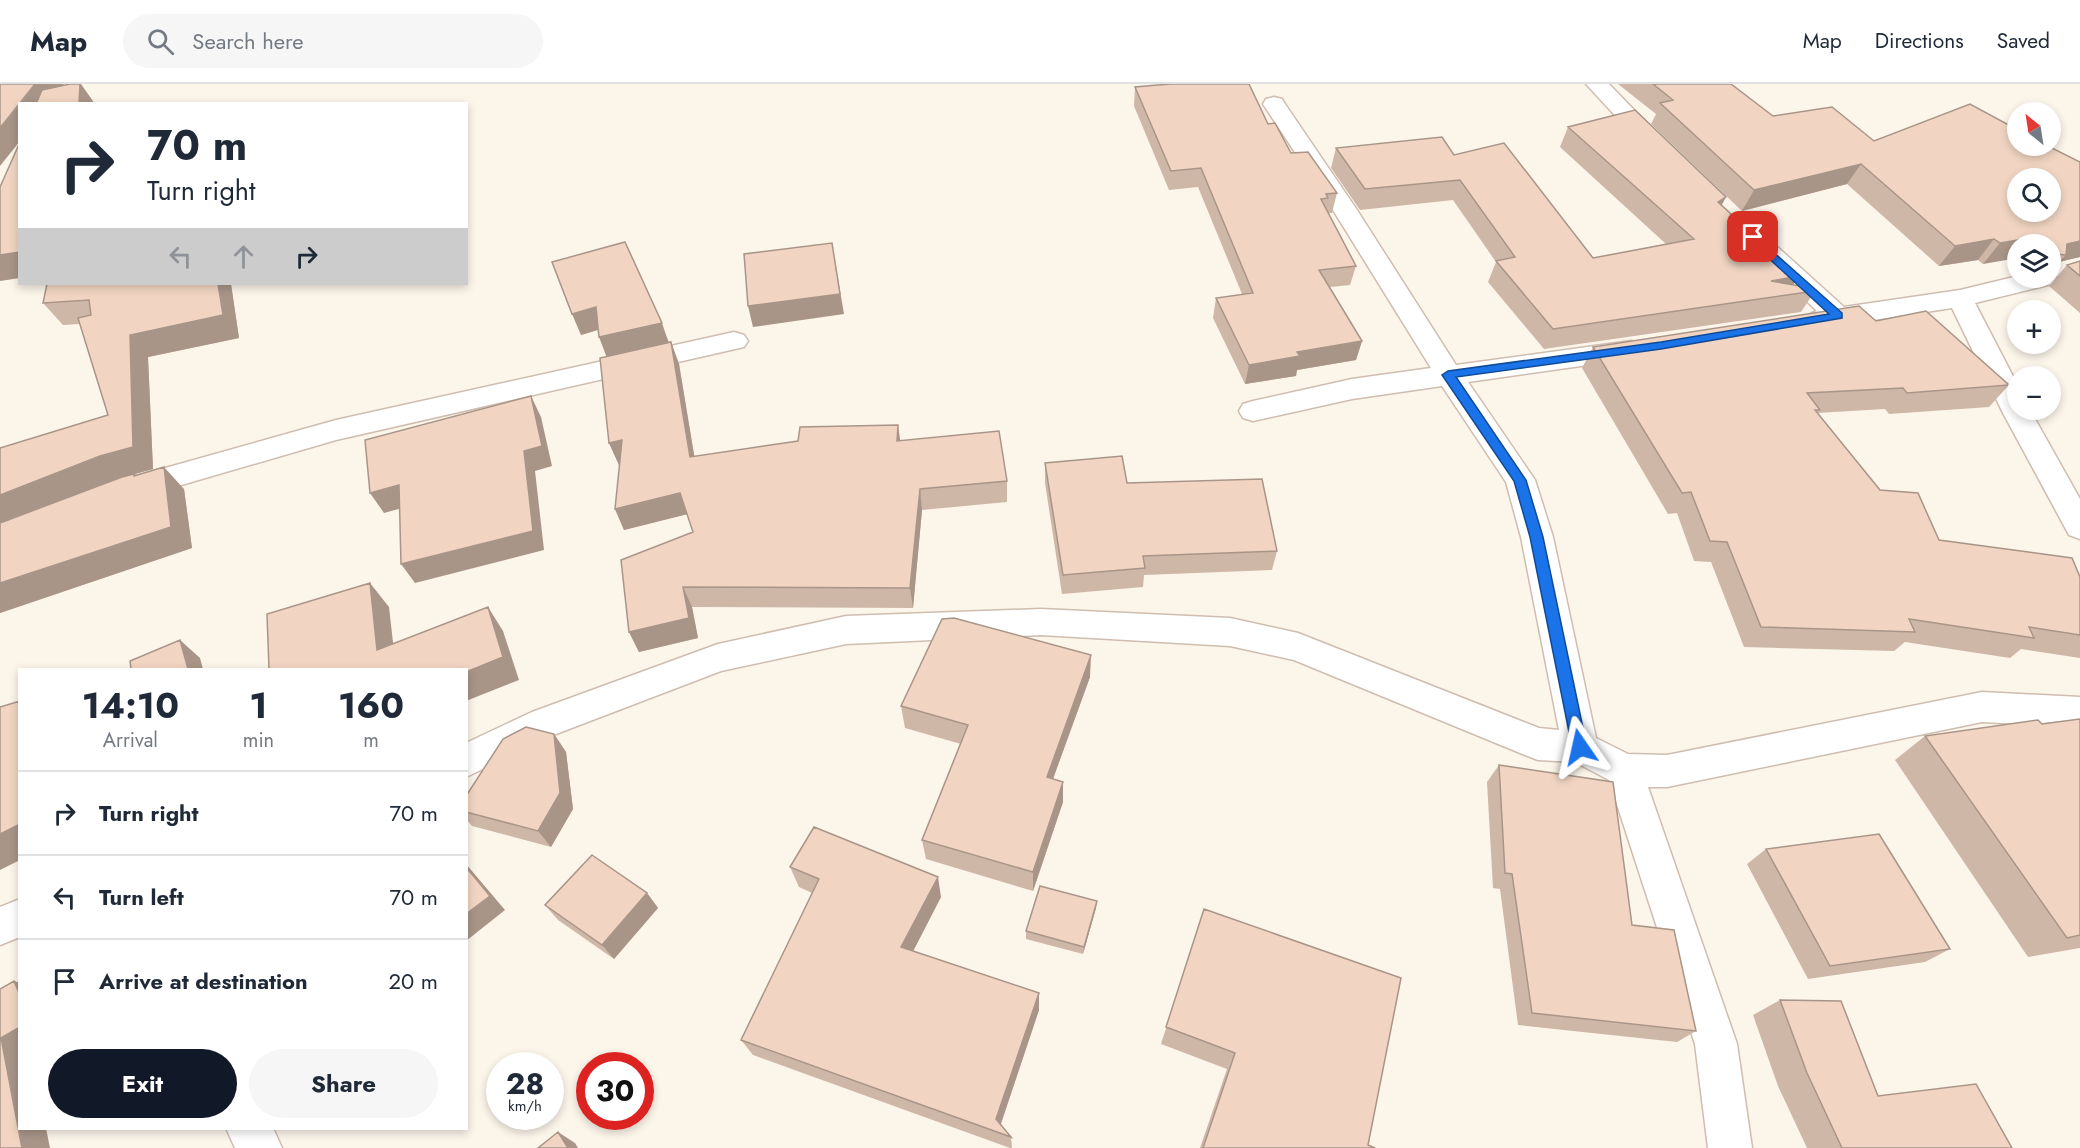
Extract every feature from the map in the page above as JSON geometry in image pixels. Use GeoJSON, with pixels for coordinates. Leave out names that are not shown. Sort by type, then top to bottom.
{"type":"FeatureCollection","features":[{"type":"Feature","properties":{"kind":"street"},"geometry":{"type":"LineString","coordinates":[[1597,84],[1668,158]]}},
{"type":"Feature","properties":{"kind":"street"},"geometry":{"type":"LineString","coordinates":[[1274,104],[1345,210],[1448,375],[1520,480],[1537,537],[1580,747]]}},
{"type":"Feature","properties":{"kind":"street"},"geometry":{"type":"LineString","coordinates":[[1744,230],[1838,316]]}},
{"type":"Feature","properties":{"kind":"street"},"geometry":{"type":"LineString","coordinates":[[1791,324],[1960,298],[2007,286]]}},
{"type":"Feature","properties":{"kind":"street"},"geometry":{"type":"LineString","coordinates":[[1960,298],[2017,413],[2080,527]]}},
{"type":"Feature","properties":{"kind":"street"},"geometry":{"type":"LineString","coordinates":[[100,501],[133,488],[336,430],[734,341]]}},
{"type":"Feature","properties":{"kind":"street"},"geometry":{"type":"LineString","coordinates":[[1253,411],[1352,389],[1661,346]]}},
{"type":"Feature","properties":{"kind":"street"},"geometry":{"type":"LineString","coordinates":[[468,760],[544,723],[718,658],[846,630],[1041,622],[1230,632],[1298,647],[1539,744],[1580,747],[1624,770],[1667,771],[1982,707],[2080,712]]}},
{"type":"Feature","properties":{"kind":"street"},"geometry":{"type":"LineString","coordinates":[[1624,770],[1716,1044],[1730,1148]]}},
{"type":"Feature","properties":{"kind":"street"},"geometry":{"type":"LineString","coordinates":[[0,926],[18,919]]}},
{"type":"Feature","properties":{"kind":"street"},"geometry":{"type":"LineString","coordinates":[[249,1130],[260,1148]]}},
{"type":"Feature","properties":{"kind":"building"},"geometry":{"type":"Polygon","coordinates":[[[0,84],[35,84],[21,102],[18,102],[18,105],[0,128],[0,84]]]}},
{"type":"Feature","properties":{"kind":"building"},"geometry":{"type":"Polygon","coordinates":[[[80,84],[79,102],[37,102],[42,90],[80,84]]]}},
{"type":"Feature","properties":{"kind":"building"},"geometry":{"type":"Polygon","coordinates":[[[1170,84],[1249,84],[1268,124],[1275,123],[1291,153],[1308,152],[1337,193],[1326,194],[1328,198],[1321,199],[1356,266],[1319,270],[1362,341],[1297,352],[1300,356],[1249,365],[1216,298],[1253,293],[1201,168],[1171,171],[1135,87],[1170,84]]]}},
{"type":"Feature","properties":{"kind":"building"},"geometry":{"type":"Polygon","coordinates":[[[1653,84],[1731,84],[1773,116],[1832,107],[1874,141],[1970,104],[2007,124],[2007,156],[2061,156],[2061,152],[2080,162],[2080,241],[2067,244],[2066,255],[2061,255],[2061,234],[2007,234],[2007,242],[2000,243],[1994,239],[1955,246],[1861,164],[1754,190],[1660,103],[1673,100],[1653,84]]]}},
{"type":"Feature","properties":{"kind":"building"},"geometry":{"type":"Polygon","coordinates":[[[1635,110],[1726,197],[1718,202],[1799,276],[1771,281],[1811,288],[1815,291],[1553,329],[1496,261],[1515,257],[1460,180],[1365,189],[1336,148],[1442,137],[1454,155],[1504,143],[1593,258],[1694,239],[1568,127],[1635,110]]]}},
{"type":"Feature","properties":{"kind":"building"},"geometry":{"type":"Polygon","coordinates":[[[18,146],[18,252],[0,255],[0,187],[18,146]]]}},
{"type":"Feature","properties":{"kind":"building"},"geometry":{"type":"Polygon","coordinates":[[[625,242],[662,323],[599,337],[596,307],[572,314],[552,262],[625,242]]]}},
{"type":"Feature","properties":{"kind":"building"},"geometry":{"type":"Polygon","coordinates":[[[832,243],[840,294],[748,306],[744,254],[832,243]]]}},
{"type":"Feature","properties":{"kind":"building"},"geometry":{"type":"Polygon","coordinates":[[[2080,261],[2080,276],[2067,265],[2080,261]]]}},
{"type":"Feature","properties":{"kind":"building"},"geometry":{"type":"Polygon","coordinates":[[[47,285],[218,285],[223,315],[130,335],[133,447],[100,456],[0,495],[0,448],[108,415],[78,318],[91,315],[89,300],[43,303],[47,285]]]}},
{"type":"Feature","properties":{"kind":"building"},"geometry":{"type":"Polygon","coordinates":[[[1859,306],[1876,321],[1926,311],[2007,385],[1907,393],[1903,388],[1807,393],[1820,410],[1815,410],[1880,490],[1918,493],[1939,540],[2072,558],[2080,577],[2080,635],[2029,627],[2034,638],[1909,619],[1915,632],[1761,627],[1727,542],[1710,541],[1691,492],[1682,493],[1593,347],[1859,306]]]}},
{"type":"Feature","properties":{"kind":"building"},"geometry":{"type":"Polygon","coordinates":[[[671,342],[690,457],[798,441],[800,427],[898,425],[897,441],[999,431],[1007,481],[920,489],[910,588],[683,587],[689,618],[629,632],[621,560],[693,532],[680,493],[615,509],[622,440],[609,443],[600,358],[671,342]]]}},
{"type":"Feature","properties":{"kind":"building"},"geometry":{"type":"Polygon","coordinates":[[[531,396],[542,446],[524,451],[533,531],[401,564],[399,485],[370,493],[365,440],[531,396]]]}},
{"type":"Feature","properties":{"kind":"building"},"geometry":{"type":"Polygon","coordinates":[[[1122,456],[1127,483],[1262,479],[1277,551],[1143,556],[1145,568],[1063,575],[1045,463],[1122,456]]]}},
{"type":"Feature","properties":{"kind":"building"},"geometry":{"type":"Polygon","coordinates":[[[164,467],[171,527],[0,583],[0,523],[122,477],[134,474],[134,476],[164,467]]]}},
{"type":"Feature","properties":{"kind":"building"},"geometry":{"type":"Polygon","coordinates":[[[370,583],[377,650],[488,607],[503,657],[468,671],[468,668],[269,668],[267,614],[370,583]]]}},
{"type":"Feature","properties":{"kind":"building"},"geometry":{"type":"Polygon","coordinates":[[[954,618],[1091,655],[1047,777],[1063,782],[1033,872],[922,840],[968,725],[901,706],[942,619],[954,618]]]}},
{"type":"Feature","properties":{"kind":"building"},"geometry":{"type":"Polygon","coordinates":[[[180,640],[188,668],[131,668],[130,661],[180,640]]]}},
{"type":"Feature","properties":{"kind":"building"},"geometry":{"type":"Polygon","coordinates":[[[18,702],[18,825],[0,834],[0,707],[18,702]]]}},
{"type":"Feature","properties":{"kind":"building"},"geometry":{"type":"Polygon","coordinates":[[[2080,719],[2080,935],[2067,938],[1925,736],[2038,720],[2042,724],[2080,719]]]}},
{"type":"Feature","properties":{"kind":"building"},"geometry":{"type":"Polygon","coordinates":[[[526,727],[554,734],[560,793],[538,831],[468,813],[468,793],[503,739],[526,727]]]}},
{"type":"Feature","properties":{"kind":"building"},"geometry":{"type":"Polygon","coordinates":[[[1499,765],[1613,782],[1632,925],[1674,930],[1696,1031],[1532,1013],[1512,874],[1505,873],[1499,765]]]}},
{"type":"Feature","properties":{"kind":"building"},"geometry":{"type":"Polygon","coordinates":[[[814,827],[938,877],[901,947],[1039,993],[996,1119],[1011,1137],[741,1040],[819,879],[790,867],[814,827]]]}},
{"type":"Feature","properties":{"kind":"building"},"geometry":{"type":"Polygon","coordinates":[[[1879,834],[1950,949],[1830,966],[1766,849],[1879,834]]]}},
{"type":"Feature","properties":{"kind":"building"},"geometry":{"type":"Polygon","coordinates":[[[592,855],[647,893],[602,945],[545,905],[592,855]]]}},
{"type":"Feature","properties":{"kind":"building"},"geometry":{"type":"Polygon","coordinates":[[[468,869],[490,896],[468,912],[468,869]]]}},
{"type":"Feature","properties":{"kind":"building"},"geometry":{"type":"Polygon","coordinates":[[[1040,886],[1097,901],[1084,947],[1026,931],[1040,886]]]}},
{"type":"Feature","properties":{"kind":"building"},"geometry":{"type":"Polygon","coordinates":[[[1204,909],[1401,978],[1368,1145],[1375,1148],[1203,1148],[1235,1053],[1166,1027],[1204,909]]]}},
{"type":"Feature","properties":{"kind":"building"},"geometry":{"type":"Polygon","coordinates":[[[14,981],[18,990],[18,1028],[1,1038],[22,1148],[0,1148],[0,989],[14,981]]]}},
{"type":"Feature","properties":{"kind":"building"},"geometry":{"type":"Polygon","coordinates":[[[1780,1000],[1841,1001],[1878,1096],[1976,1084],[2012,1148],[1842,1148],[1807,1073],[1780,1000]]]}},
{"type":"Feature","properties":{"kind":"building"},"geometry":{"type":"Polygon","coordinates":[[[558,1132],[568,1148],[538,1148],[558,1132]]]}},
{"type":"Feature","properties":{"kind":"route"},"geometry":{"type":"LineString","coordinates":[[1580,747],[1537,537],[1520,480],[1448,375],[1661,346],[1838,316],[1753,237]]}}]}
